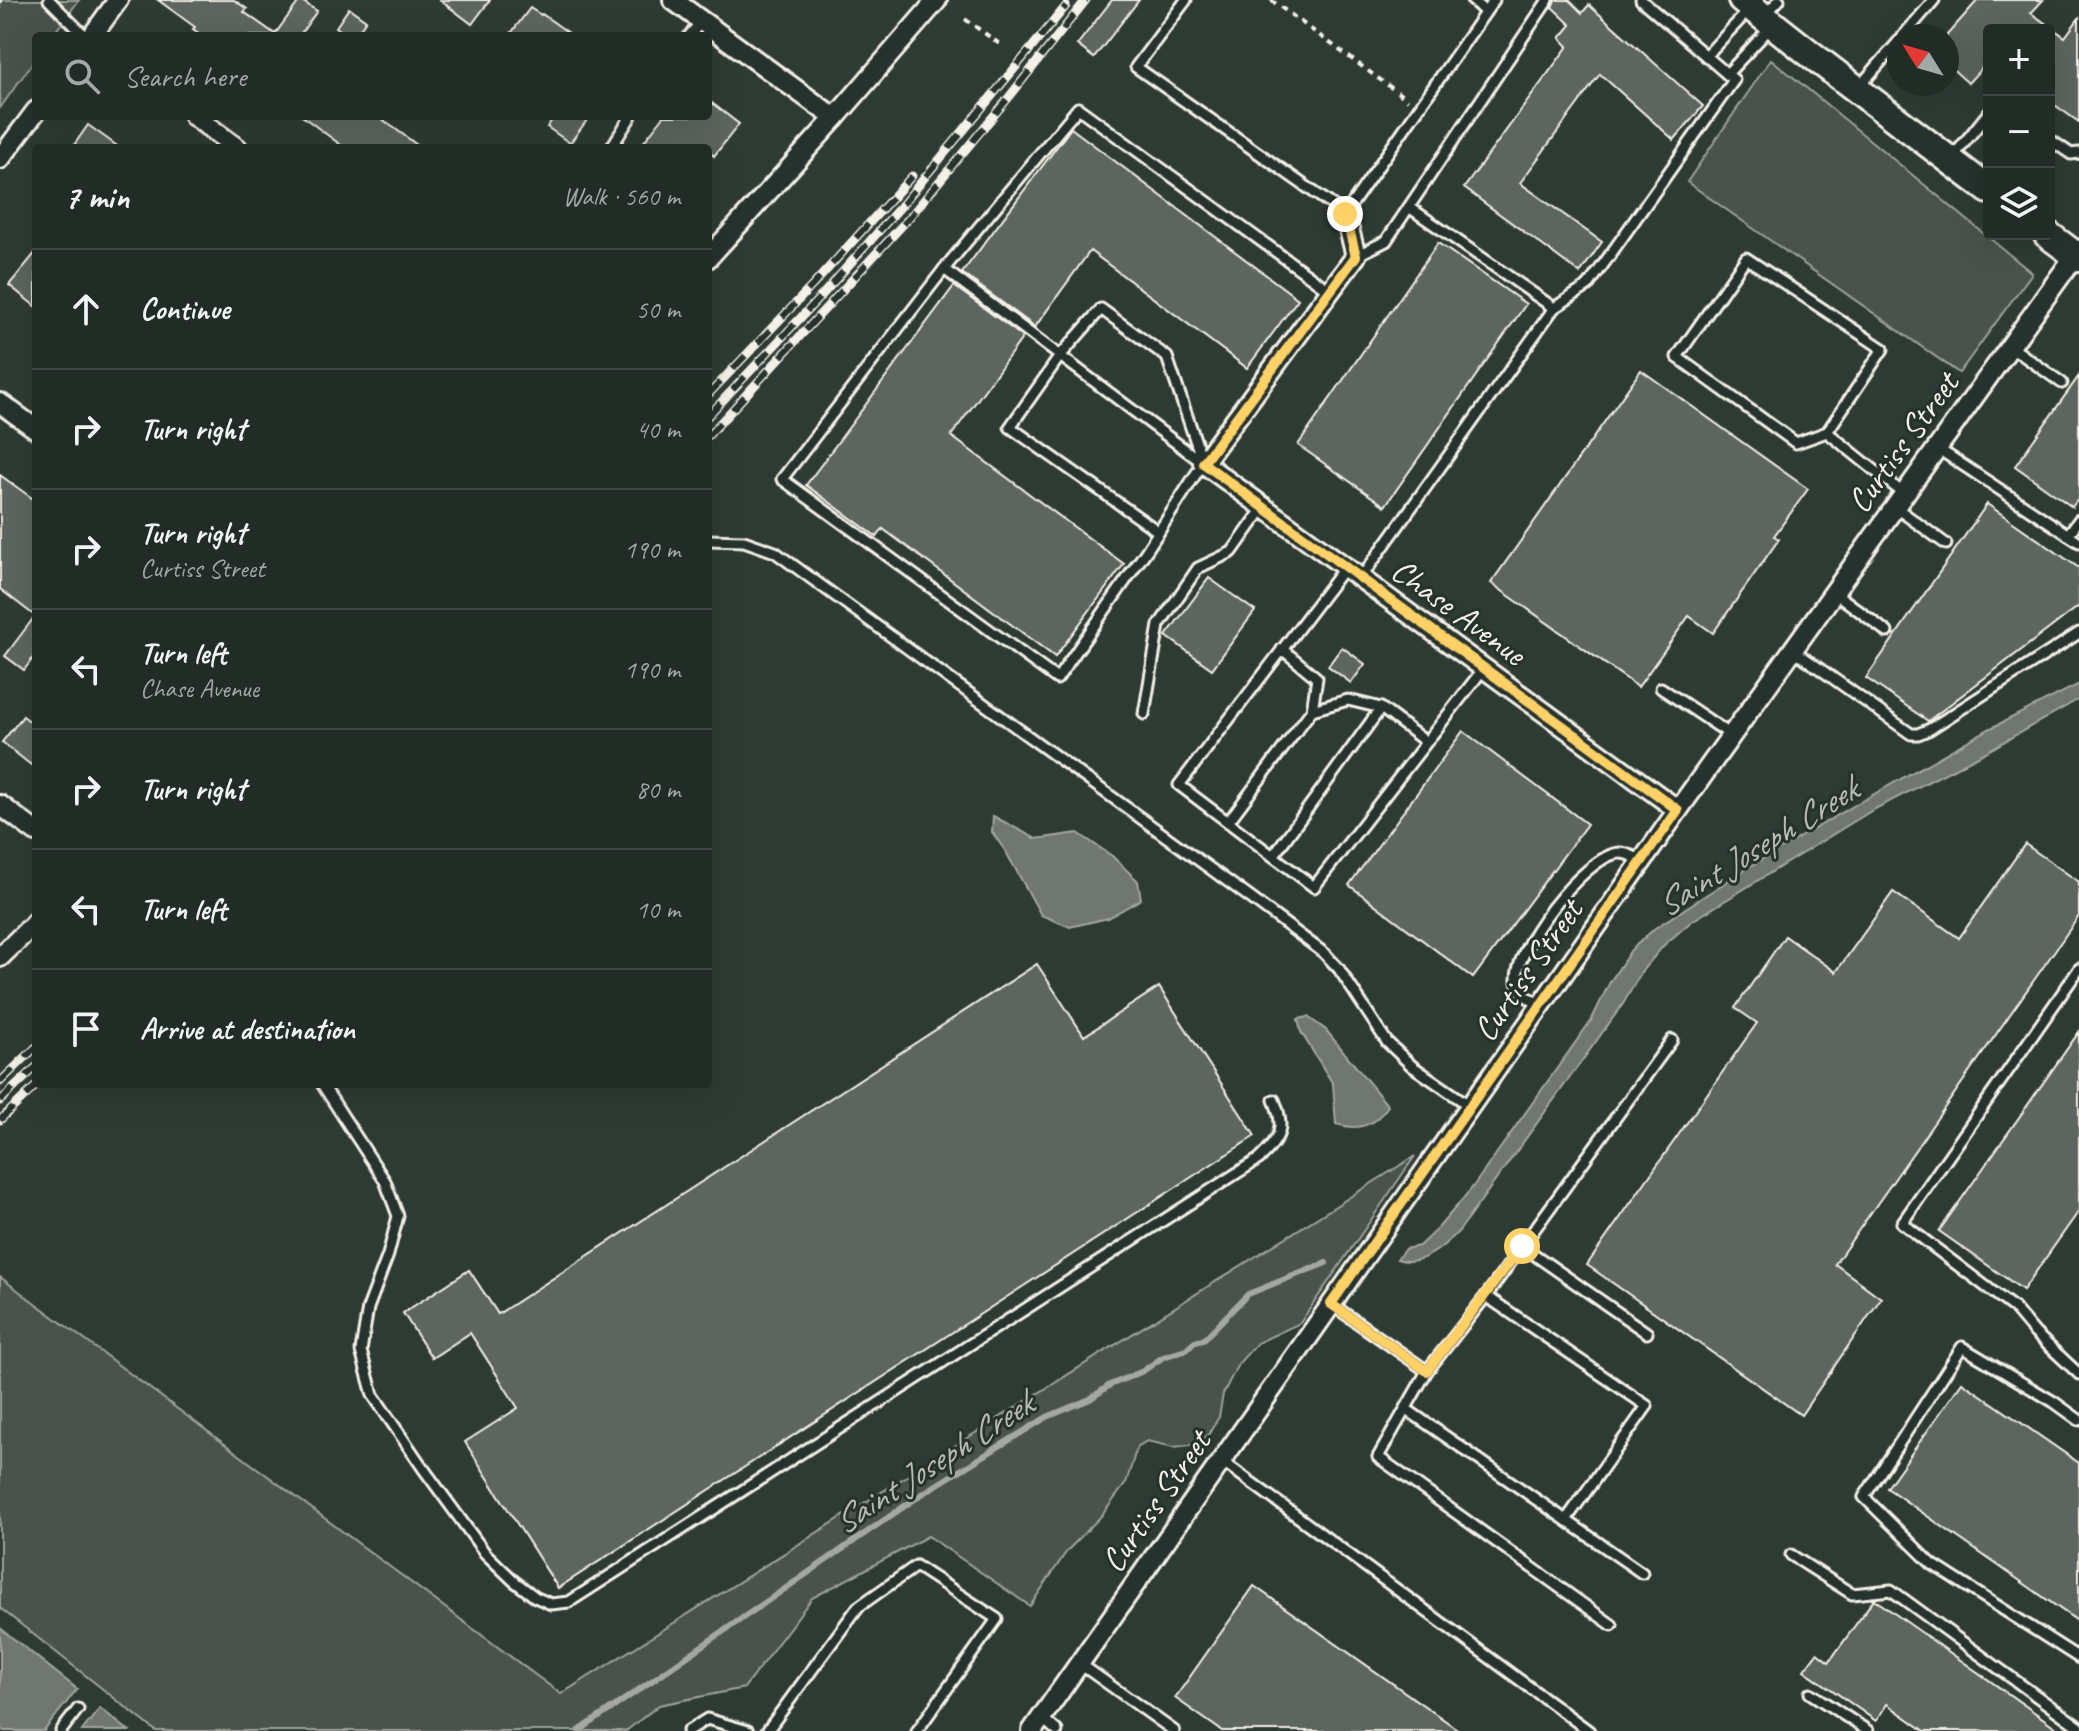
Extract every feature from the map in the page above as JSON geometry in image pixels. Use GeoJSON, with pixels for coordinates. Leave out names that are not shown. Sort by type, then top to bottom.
{"type":"FeatureCollection","features":[{"type":"Feature","properties":{"kind":"main road"},"geometry":{"type":"LineString","coordinates":[[1762,10],[1857,90],[1983,185]]}},
{"type":"Feature","properties":{"kind":"main road"},"geometry":{"type":"LineString","coordinates":[[2055,239],[2078,254]]}},
{"type":"Feature","properties":{"kind":"street"},"geometry":{"type":"LineString","coordinates":[[95,32],[118,0]]}},
{"type":"Feature","properties":{"kind":"street"},"geometry":{"type":"LineString","coordinates":[[673,0],[835,118]]}},
{"type":"Feature","properties":{"kind":"street"},"geometry":{"type":"LineString","coordinates":[[712,250],[835,118],[937,0]]}},
{"type":"Feature","properties":{"kind":"street"},"geometry":{"type":"LineString","coordinates":[[0,159],[32,116]]}},
{"type":"Feature","properties":{"kind":"street"},"geometry":{"type":"LineString","coordinates":[[199,120],[232,144]]}},
{"type":"Feature","properties":{"kind":"street"},"geometry":{"type":"LineString","coordinates":[[1203,463],[1356,256],[1345,214]]}},
{"type":"Feature","properties":{"kind":"street","name":"Curtiss Street"},"geometry":{"type":"LineString","coordinates":[[1036,1724],[1731,735],[2078,254]]}},
{"type":"Feature","properties":{"kind":"street"},"geometry":{"type":"LineString","coordinates":[[0,403],[32,426]]}},
{"type":"Feature","properties":{"kind":"street","name":"Chase Avenue"},"geometry":{"type":"LineString","coordinates":[[1203,463],[1678,810]]}},
{"type":"Feature","properties":{"kind":"street"},"geometry":{"type":"LineString","coordinates":[[0,805],[32,829]]}},
{"type":"Feature","properties":{"kind":"street"},"geometry":{"type":"LineString","coordinates":[[0,957],[32,926]]}},
{"type":"Feature","properties":{"kind":"lane"},"geometry":{"type":"LineString","coordinates":[[49,0],[81,32]]}},
{"type":"Feature","properties":{"kind":"lane"},"geometry":{"type":"LineString","coordinates":[[1186,0],[1136,67],[1345,214],[1494,0]]}},
{"type":"Feature","properties":{"kind":"lane"},"geometry":{"type":"LineString","coordinates":[[1472,0],[1485,12]]}},
{"type":"Feature","properties":{"kind":"lane"},"geometry":{"type":"LineString","coordinates":[[1356,256],[1386,241],[1548,0]]}},
{"type":"Feature","properties":{"kind":"lane"},"geometry":{"type":"LineString","coordinates":[[1484,668],[1314,887],[1179,785],[1282,649],[1353,572],[1554,308],[1588,286],[1734,80],[1641,0]]}},
{"type":"Feature","properties":{"kind":"lane"},"geometry":{"type":"LineString","coordinates":[[1913,24],[1934,0]]}},
{"type":"Feature","properties":{"kind":"lane"},"geometry":{"type":"LineString","coordinates":[[1706,56],[1762,10]]}},
{"type":"Feature","properties":{"kind":"lane"},"geometry":{"type":"LineString","coordinates":[[1727,74],[1762,10]]}},
{"type":"Feature","properties":{"kind":"lane"},"geometry":{"type":"LineString","coordinates":[[692,32],[702,21]]}},
{"type":"Feature","properties":{"kind":"lane"},"geometry":{"type":"LineString","coordinates":[[1857,90],[1887,55]]}},
{"type":"Feature","properties":{"kind":"lane"},"geometry":{"type":"LineString","coordinates":[[1203,463],[1057,679],[782,479],[944,269],[1078,108],[1330,291]]}},
{"type":"Feature","properties":{"kind":"lane"},"geometry":{"type":"LineString","coordinates":[[1950,160],[1983,119]]}},
{"type":"Feature","properties":{"kind":"lane"},"geometry":{"type":"LineString","coordinates":[[614,144],[628,120]]}},
{"type":"Feature","properties":{"kind":"lane"},"geometry":{"type":"LineString","coordinates":[[2055,143],[2071,154],[2079,153]]}},
{"type":"Feature","properties":{"kind":"lane"},"geometry":{"type":"LineString","coordinates":[[1409,207],[1554,308]]}},
{"type":"Feature","properties":{"kind":"lane"},"geometry":{"type":"LineString","coordinates":[[1746,258],[1883,349],[1827,432],[1796,443],[1677,357],[1746,258]]}},
{"type":"Feature","properties":{"kind":"lane"},"geometry":{"type":"LineString","coordinates":[[944,269],[1203,463]]}},
{"type":"Feature","properties":{"kind":"lane"},"geometry":{"type":"LineString","coordinates":[[1159,532],[1010,427],[1060,356],[1101,309],[1167,357],[1203,463]]}},
{"type":"Feature","properties":{"kind":"lane"},"geometry":{"type":"LineString","coordinates":[[2010,346],[2062,383]]}},
{"type":"Feature","properties":{"kind":"lane"},"geometry":{"type":"LineString","coordinates":[[1827,432],[1946,544]]}},
{"type":"Feature","properties":{"kind":"lane"},"geometry":{"type":"LineString","coordinates":[[1937,448],[2079,542]]}},
{"type":"Feature","properties":{"kind":"lane"},"geometry":{"type":"LineString","coordinates":[[1144,714],[1159,625],[1198,568],[1232,552],[1264,507]]}},
{"type":"Feature","properties":{"kind":"lane"},"geometry":{"type":"LineString","coordinates":[[2068,535],[2079,520]]}},
{"type":"Feature","properties":{"kind":"lane"},"geometry":{"type":"LineString","coordinates":[[712,540],[744,541],[775,552],[1263,907],[1324,953],[1339,969],[1387,1042],[1412,1066],[1470,1106]]}},
{"type":"Feature","properties":{"kind":"lane"},"geometry":{"type":"LineString","coordinates":[[1834,592],[1887,632]]}},
{"type":"Feature","properties":{"kind":"lane"},"geometry":{"type":"LineString","coordinates":[[1792,649],[1911,734],[1918,734],[2079,633]]}},
{"type":"Feature","properties":{"kind":"lane"},"geometry":{"type":"LineString","coordinates":[[1228,822],[1312,710],[1317,678],[1282,649]]}},
{"type":"Feature","properties":{"kind":"lane"},"geometry":{"type":"LineString","coordinates":[[1661,688],[1731,735]]}},
{"type":"Feature","properties":{"kind":"lane"},"geometry":{"type":"LineString","coordinates":[[1312,710],[1348,700],[1381,708],[1426,742]]}},
{"type":"Feature","properties":{"kind":"lane"},"geometry":{"type":"LineString","coordinates":[[1273,856],[1381,708]]}},
{"type":"Feature","properties":{"kind":"lane"},"geometry":{"type":"LineString","coordinates":[[1541,1006],[1520,990],[1518,971],[1531,941],[1553,907],[1581,876],[1608,856],[1624,852],[1643,861]]}},
{"type":"Feature","properties":{"kind":"lane"},"geometry":{"type":"LineString","coordinates":[[2079,969],[1902,1223],[2014,1308],[2035,1333],[2079,1374]]}},
{"type":"Feature","properties":{"kind":"lane"},"geometry":{"type":"LineString","coordinates":[[1612,1625],[1378,1457],[1427,1371],[1486,1296],[1672,1040]]}},
{"type":"Feature","properties":{"kind":"lane"},"geometry":{"type":"LineString","coordinates":[[325,1088],[385,1181],[398,1216],[388,1255],[368,1308],[361,1351],[373,1395],[485,1553],[514,1581],[535,1597],[551,1604],[569,1602],[1259,1159],[1275,1143],[1280,1129],[1280,1114],[1274,1100]]}},
{"type":"Feature","properties":{"kind":"lane"},"geometry":{"type":"LineString","coordinates":[[1522,1246],[1647,1333]]}},
{"type":"Feature","properties":{"kind":"lane"},"geometry":{"type":"LineString","coordinates":[[1486,1296],[1647,1406],[1566,1520]]}},
{"type":"Feature","properties":{"kind":"lane"},"geometry":{"type":"LineString","coordinates":[[1331,1304],[1427,1371]]}},
{"type":"Feature","properties":{"kind":"lane"},"geometry":{"type":"LineString","coordinates":[[2079,1420],[1962,1347],[1864,1497],[1932,1564],[2079,1658]]}},
{"type":"Feature","properties":{"kind":"lane"},"geometry":{"type":"LineString","coordinates":[[1406,1409],[1642,1573]]}},
{"type":"Feature","properties":{"kind":"lane"},"geometry":{"type":"LineString","coordinates":[[1222,1461],[1589,1731]]}},
{"type":"Feature","properties":{"kind":"lane"},"geometry":{"type":"LineString","coordinates":[[1791,1555],[1852,1594],[1891,1590],[2079,1727]]}},
{"type":"Feature","properties":{"kind":"lane"},"geometry":{"type":"LineString","coordinates":[[767,1731],[858,1607],[916,1566],[997,1619],[917,1731]]}},
{"type":"Feature","properties":{"kind":"lane"},"geometry":{"type":"LineString","coordinates":[[1079,1663],[1174,1731]]}},
{"type":"Feature","properties":{"kind":"lane"},"geometry":{"type":"LineString","coordinates":[[1810,1693],[1868,1731]]}},
{"type":"Feature","properties":{"kind":"lane"},"geometry":{"type":"LineString","coordinates":[[61,1731],[78,1709]]}},
{"type":"Feature","properties":{"kind":"lane"},"geometry":{"type":"LineString","coordinates":[[688,1731],[707,1719],[748,1731]]}},
{"type":"Feature","properties":{"kind":"lane"},"geometry":{"type":"LineString","coordinates":[[1036,1724],[1057,1731]]}},
{"type":"Feature","properties":{"kind":"path"},"geometry":{"type":"LineString","coordinates":[[1271,0],[1419,108]]}},
{"type":"Feature","properties":{"kind":"path"},"geometry":{"type":"LineString","coordinates":[[965,19],[1001,45]]}},
{"type":"Feature","properties":{"kind":"shaded area"},"geometry":{"type":"Polygon","coordinates":[[[0,0],[79,0],[55,32],[32,32],[32,64],[0,108],[0,0]]]}},
{"type":"Feature","properties":{"kind":"shaded area"},"geometry":{"type":"Polygon","coordinates":[[[1771,59],[1983,233],[1983,240],[1992,240],[2032,273],[1959,373],[1687,182],[1771,59]]]}},
{"type":"Feature","properties":{"kind":"shaded area"},"geometry":{"type":"Polygon","coordinates":[[[2079,684],[2079,699],[1984,753],[1871,811],[1692,921],[1663,946],[1642,971],[1623,1004],[1459,1231],[1439,1249],[1423,1258],[1415,1261],[1397,1259],[1405,1249],[1419,1246],[1472,1188],[1592,1019],[1610,982],[1631,950],[1655,928],[1749,867],[1860,802],[1989,729],[2079,684]]]}},
{"type":"Feature","properties":{"kind":"shaded area"},"geometry":{"type":"Polygon","coordinates":[[[993,816],[1036,839],[1078,833],[1112,856],[1138,881],[1141,899],[1108,918],[1070,927],[1041,915],[992,832],[993,816]]]}},
{"type":"Feature","properties":{"kind":"shaded area"},"geometry":{"type":"Polygon","coordinates":[[[1308,1017],[1326,1030],[1388,1106],[1371,1122],[1359,1127],[1336,1124],[1333,1084],[1301,1032],[1298,1019],[1308,1017]]]}},
{"type":"Feature","properties":{"kind":"shaded area"},"geometry":{"type":"Polygon","coordinates":[[[1415,1156],[1300,1323],[1257,1343],[1238,1364],[1223,1394],[1219,1417],[1208,1435],[1197,1444],[1174,1447],[1147,1441],[1137,1447],[1126,1483],[1102,1515],[1067,1551],[1030,1606],[928,1536],[812,1598],[744,1688],[659,1705],[626,1731],[156,1731],[0,1608],[0,1277],[561,1694],[1415,1156]]]}},
{"type":"Feature","properties":{"kind":"shaded area"},"geometry":{"type":"Polygon","coordinates":[[[0,1628],[77,1689],[44,1731],[4,1731],[0,1728],[0,1628]]]}},
{"type":"Feature","properties":{"kind":"shaded area"},"geometry":{"type":"Polygon","coordinates":[[[100,1708],[129,1731],[82,1731],[100,1708]]]}},
{"type":"Feature","properties":{"kind":"building"},"geometry":{"type":"Polygon","coordinates":[[[158,0],[234,0],[247,9],[244,12],[272,32],[197,32],[193,29],[195,27],[158,0]]]}},
{"type":"Feature","properties":{"kind":"building"},"geometry":{"type":"Polygon","coordinates":[[[300,0],[317,11],[302,32],[276,32],[300,0]]]}},
{"type":"Feature","properties":{"kind":"building"},"geometry":{"type":"Polygon","coordinates":[[[440,0],[490,0],[472,24],[440,0]]]}},
{"type":"Feature","properties":{"kind":"building"},"geometry":{"type":"Polygon","coordinates":[[[1112,0],[1139,0],[1094,58],[1077,45],[1112,0]]]}},
{"type":"Feature","properties":{"kind":"building"},"geometry":{"type":"Polygon","coordinates":[[[1555,0],[1569,0],[1582,13],[1589,5],[1703,106],[1674,140],[1600,74],[1520,183],[1602,242],[1580,273],[1464,188],[1568,46],[1560,38],[1571,25],[1552,7],[1555,0]]]}},
{"type":"Feature","properties":{"kind":"building"},"geometry":{"type":"Polygon","coordinates":[[[1978,0],[2043,0],[2031,13],[2047,24],[1983,24],[1983,67],[1968,83],[1959,75],[1957,24],[1978,0]]]}},
{"type":"Feature","properties":{"kind":"building"},"geometry":{"type":"Polygon","coordinates":[[[349,8],[366,20],[358,32],[343,32],[336,27],[349,8]]]}},
{"type":"Feature","properties":{"kind":"building"},"geometry":{"type":"Polygon","coordinates":[[[530,8],[567,32],[512,32],[530,8]]]}},
{"type":"Feature","properties":{"kind":"building"},"geometry":{"type":"Polygon","coordinates":[[[2079,18],[2079,122],[2055,105],[2055,30],[2065,37],[2079,18]]]}},
{"type":"Feature","properties":{"kind":"building"},"geometry":{"type":"Polygon","coordinates":[[[712,103],[739,124],[714,156],[712,144],[642,144],[661,120],[712,120],[712,103]]]}},
{"type":"Feature","properties":{"kind":"building"},"geometry":{"type":"Polygon","coordinates":[[[307,120],[383,120],[416,144],[340,144],[307,120]]]}},
{"type":"Feature","properties":{"kind":"building"},"geometry":{"type":"Polygon","coordinates":[[[552,120],[587,120],[570,143],[547,127],[552,120]]]}},
{"type":"Feature","properties":{"kind":"building"},"geometry":{"type":"Polygon","coordinates":[[[88,125],[114,144],[75,144],[88,125]]]}},
{"type":"Feature","properties":{"kind":"building"},"geometry":{"type":"Polygon","coordinates":[[[1071,128],[1298,299],[1247,368],[1090,251],[1035,327],[962,273],[1071,128]]]}},
{"type":"Feature","properties":{"kind":"building"},"geometry":{"type":"Polygon","coordinates":[[[1438,243],[1526,304],[1385,506],[1298,445],[1438,243]]]}},
{"type":"Feature","properties":{"kind":"building"},"geometry":{"type":"Polygon","coordinates":[[[32,257],[32,304],[9,285],[32,257]]]}},
{"type":"Feature","properties":{"kind":"building"},"geometry":{"type":"Polygon","coordinates":[[[954,286],[1023,337],[951,436],[1124,564],[1055,657],[883,529],[877,537],[806,485],[954,286]]]}},
{"type":"Feature","properties":{"kind":"building"},"geometry":{"type":"Polygon","coordinates":[[[1641,370],[1808,489],[1774,536],[1779,539],[1713,633],[1689,616],[1638,687],[1491,583],[1641,370]]]}},
{"type":"Feature","properties":{"kind":"building"},"geometry":{"type":"Polygon","coordinates":[[[2079,376],[2079,498],[2072,507],[2015,466],[2079,376]]]}},
{"type":"Feature","properties":{"kind":"building"},"geometry":{"type":"Polygon","coordinates":[[[0,475],[32,498],[32,614],[0,589],[0,475]]]}},
{"type":"Feature","properties":{"kind":"building"},"geometry":{"type":"Polygon","coordinates":[[[1987,504],[2079,568],[2079,606],[1928,721],[1866,678],[1987,504]]]}},
{"type":"Feature","properties":{"kind":"building"},"geometry":{"type":"Polygon","coordinates":[[[1209,578],[1255,611],[1212,669],[1166,636],[1209,578]]]}},
{"type":"Feature","properties":{"kind":"building"},"geometry":{"type":"Polygon","coordinates":[[[32,620],[32,659],[24,670],[5,656],[32,620]]]}},
{"type":"Feature","properties":{"kind":"building"},"geometry":{"type":"Polygon","coordinates":[[[1342,647],[1365,664],[1351,683],[1328,666],[1342,647]]]}},
{"type":"Feature","properties":{"kind":"building"},"geometry":{"type":"Polygon","coordinates":[[[23,716],[32,723],[32,766],[2,742],[23,716]]]}},
{"type":"Feature","properties":{"kind":"building"},"geometry":{"type":"Polygon","coordinates":[[[1463,731],[1587,824],[1473,978],[1349,885],[1463,731]]]}},
{"type":"Feature","properties":{"kind":"building"},"geometry":{"type":"Polygon","coordinates":[[[2025,844],[2079,882],[2079,916],[1835,1264],[1881,1298],[1801,1415],[1587,1265],[1757,1023],[1735,1008],[1785,936],[1836,972],[1893,892],[1959,938],[2025,844]]]}},
{"type":"Feature","properties":{"kind":"building"},"geometry":{"type":"Polygon","coordinates":[[[1037,964],[1084,1036],[1159,987],[1255,1136],[558,1588],[465,1442],[518,1408],[470,1333],[432,1358],[403,1313],[469,1270],[498,1314],[1037,964]]]}},
{"type":"Feature","properties":{"kind":"building"},"geometry":{"type":"Polygon","coordinates":[[[2079,1032],[2079,1211],[2023,1290],[1939,1231],[2079,1032]]]}},
{"type":"Feature","properties":{"kind":"building"},"geometry":{"type":"Polygon","coordinates":[[[1962,1382],[2079,1463],[2079,1622],[1887,1488],[1962,1382]]]}},
{"type":"Feature","properties":{"kind":"building"},"geometry":{"type":"Polygon","coordinates":[[[1254,1586],[1460,1731],[1222,1731],[1175,1698],[1254,1586]]]}},
{"type":"Feature","properties":{"kind":"building"},"geometry":{"type":"Polygon","coordinates":[[[1874,1599],[2061,1731],[1925,1731],[1887,1704],[1876,1721],[1804,1670],[1817,1653],[1829,1662],[1874,1599]]]}},
{"type":"Feature","properties":{"kind":"waterway","name":"Saint Joseph Creek"},"geometry":{"type":"LineString","coordinates":[[579,1731],[925,1492],[1047,1417],[1090,1399],[1163,1357],[1186,1350],[1203,1340],[1248,1294],[1326,1263]]}},
{"type":"Feature","properties":{"kind":"railway"},"geometry":{"type":"LineString","coordinates":[[712,432],[908,219],[1086,0]]}},
{"type":"Feature","properties":{"kind":"railway"},"geometry":{"type":"LineString","coordinates":[[712,412],[902,205],[1066,6]]}},
{"type":"Feature","properties":{"kind":"railway"},"geometry":{"type":"LineString","coordinates":[[712,391],[912,176]]}},
{"type":"Feature","properties":{"kind":"railway"},"geometry":{"type":"LineString","coordinates":[[0,1082],[32,1051]]}},
{"type":"Feature","properties":{"kind":"railway"},"geometry":{"type":"LineString","coordinates":[[0,1101],[32,1071]]}},
{"type":"Feature","properties":{"kind":"railway"},"geometry":{"type":"LineString","coordinates":[[0,1120],[34,1088]]}},
{"type":"Feature","properties":{"kind":"route"},"geometry":{"type":"LineString","coordinates":[[1345,214],[1356,256],[1203,463],[1678,810],[1331,1304],[1427,1371],[1522,1246]]}}]}
